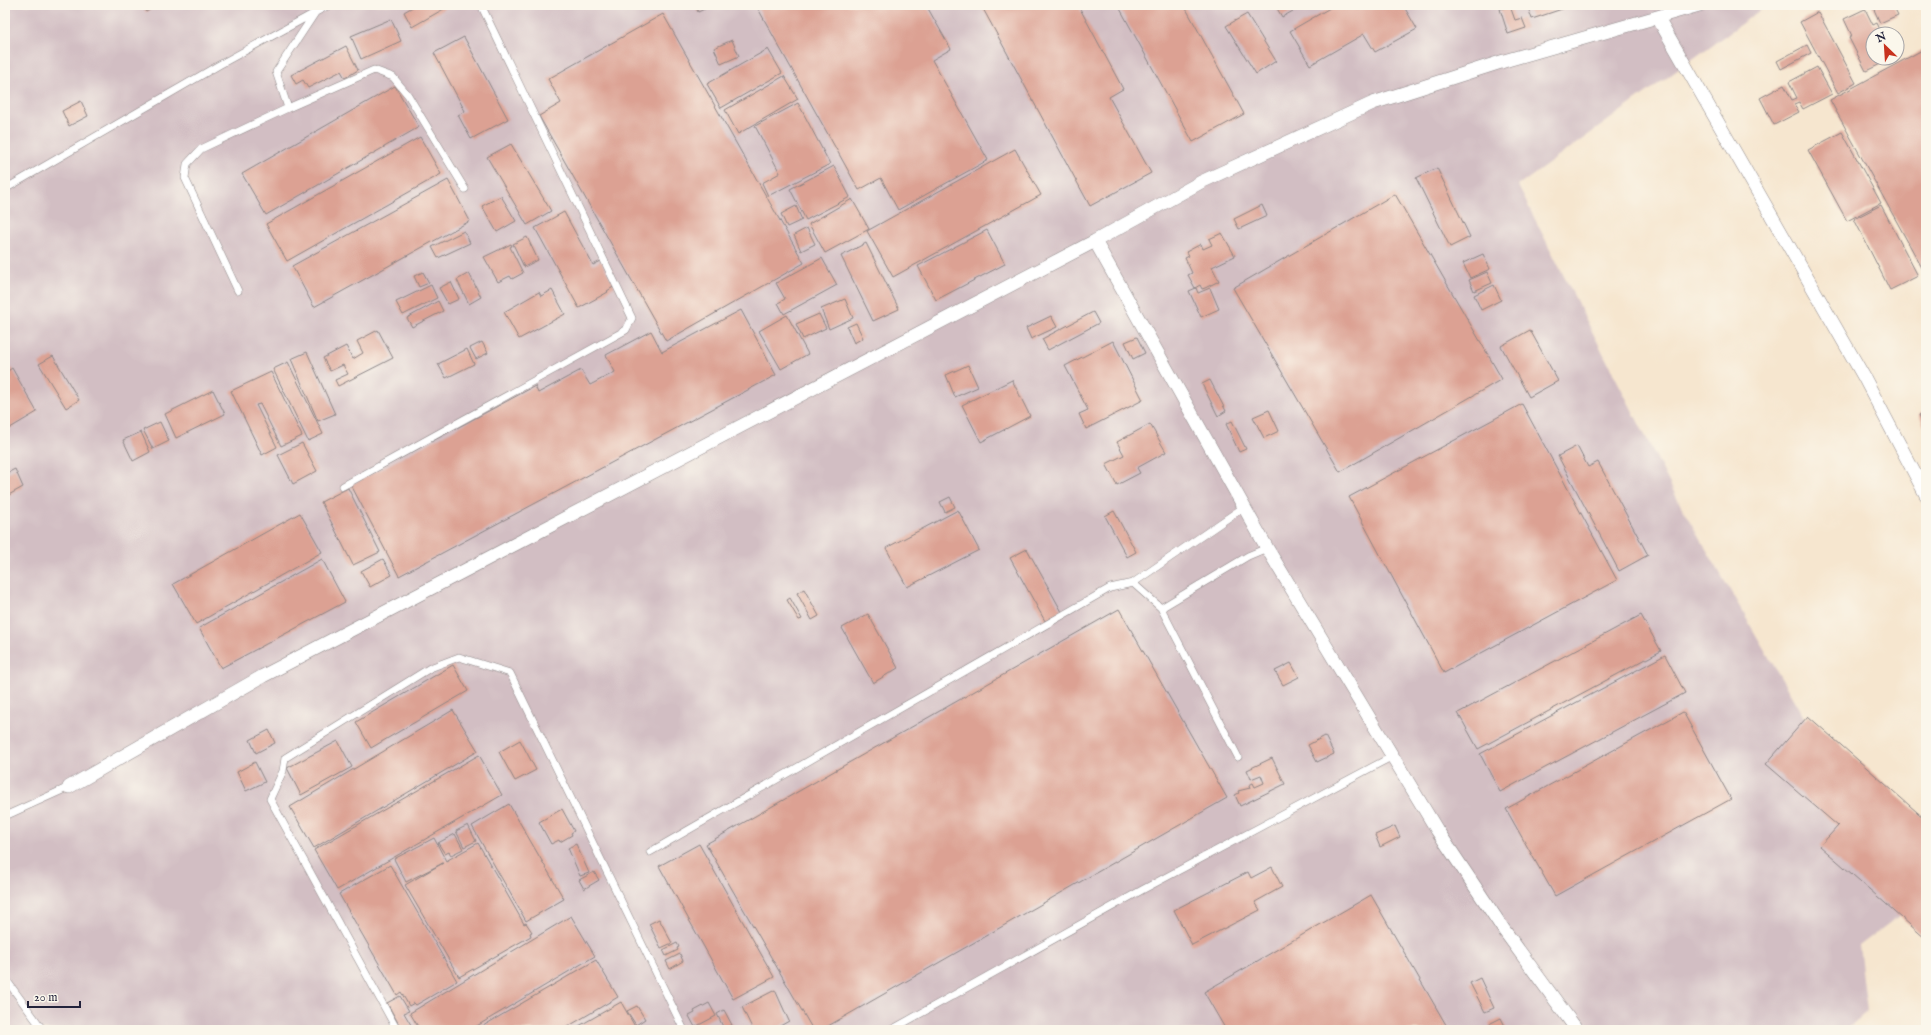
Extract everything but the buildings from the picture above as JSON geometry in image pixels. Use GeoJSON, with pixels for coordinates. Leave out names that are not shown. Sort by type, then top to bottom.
{"type":"FeatureCollection","features":[{"type":"Feature","properties":{"kind":"street"},"geometry":{"type":"LineString","coordinates":[[69,787],[270,672],[1095,241],[1201,182],[1373,103],[1504,61],[1699,5]]}},
{"type":"Feature","properties":{"kind":"street"},"geometry":{"type":"LineString","coordinates":[[1658,18],[1864,377],[1926,495]]}},
{"type":"Feature","properties":{"kind":"street"},"geometry":{"type":"LineString","coordinates":[[1095,241],[1267,548],[1437,830],[1504,930],[1577,1030]]}},
{"type":"Feature","properties":{"kind":"lane"},"geometry":{"type":"LineString","coordinates":[[5,189],[219,65],[329,5]]}},
{"type":"Feature","properties":{"kind":"lane"},"geometry":{"type":"LineString","coordinates":[[343,486],[626,330],[632,318],[481,5]]}},
{"type":"Feature","properties":{"kind":"lane"},"geometry":{"type":"LineString","coordinates":[[288,108],[276,72],[316,12]]}},
{"type":"Feature","properties":{"kind":"lane"},"geometry":{"type":"LineString","coordinates":[[238,291],[185,178],[187,164],[201,149],[288,108],[374,70],[393,77],[408,95],[465,189]]}},
{"type":"Feature","properties":{"kind":"lane"},"geometry":{"type":"LineString","coordinates":[[650,852],[1110,588],[1133,583],[1244,507]]}},
{"type":"Feature","properties":{"kind":"lane"},"geometry":{"type":"LineString","coordinates":[[1161,608],[1248,556],[1267,548]]}},
{"type":"Feature","properties":{"kind":"lane"},"geometry":{"type":"LineString","coordinates":[[1133,583],[1161,608],[1238,757]]}},
{"type":"Feature","properties":{"kind":"lane"},"geometry":{"type":"LineString","coordinates":[[397,1030],[270,799],[283,771],[285,758],[430,668],[459,657],[510,673],[684,1030]]}},
{"type":"Feature","properties":{"kind":"lane"},"geometry":{"type":"LineString","coordinates":[[890,1030],[1142,890],[1393,756]]}},
{"type":"Feature","properties":{"kind":"lane"},"geometry":{"type":"LineString","coordinates":[[5,816],[69,787]]}},
{"type":"Feature","properties":{"kind":"lane"},"geometry":{"type":"LineString","coordinates":[[5,978],[43,1030]]}},
{"type":"Feature","properties":{"kind":"shaded area"},"geometry":{"type":"Polygon","coordinates":[[[5,5],[1767,5],[1518,186],[1681,506],[1913,905],[1859,946],[1867,1011],[1847,1030],[5,1030],[5,5]]]}}]}
